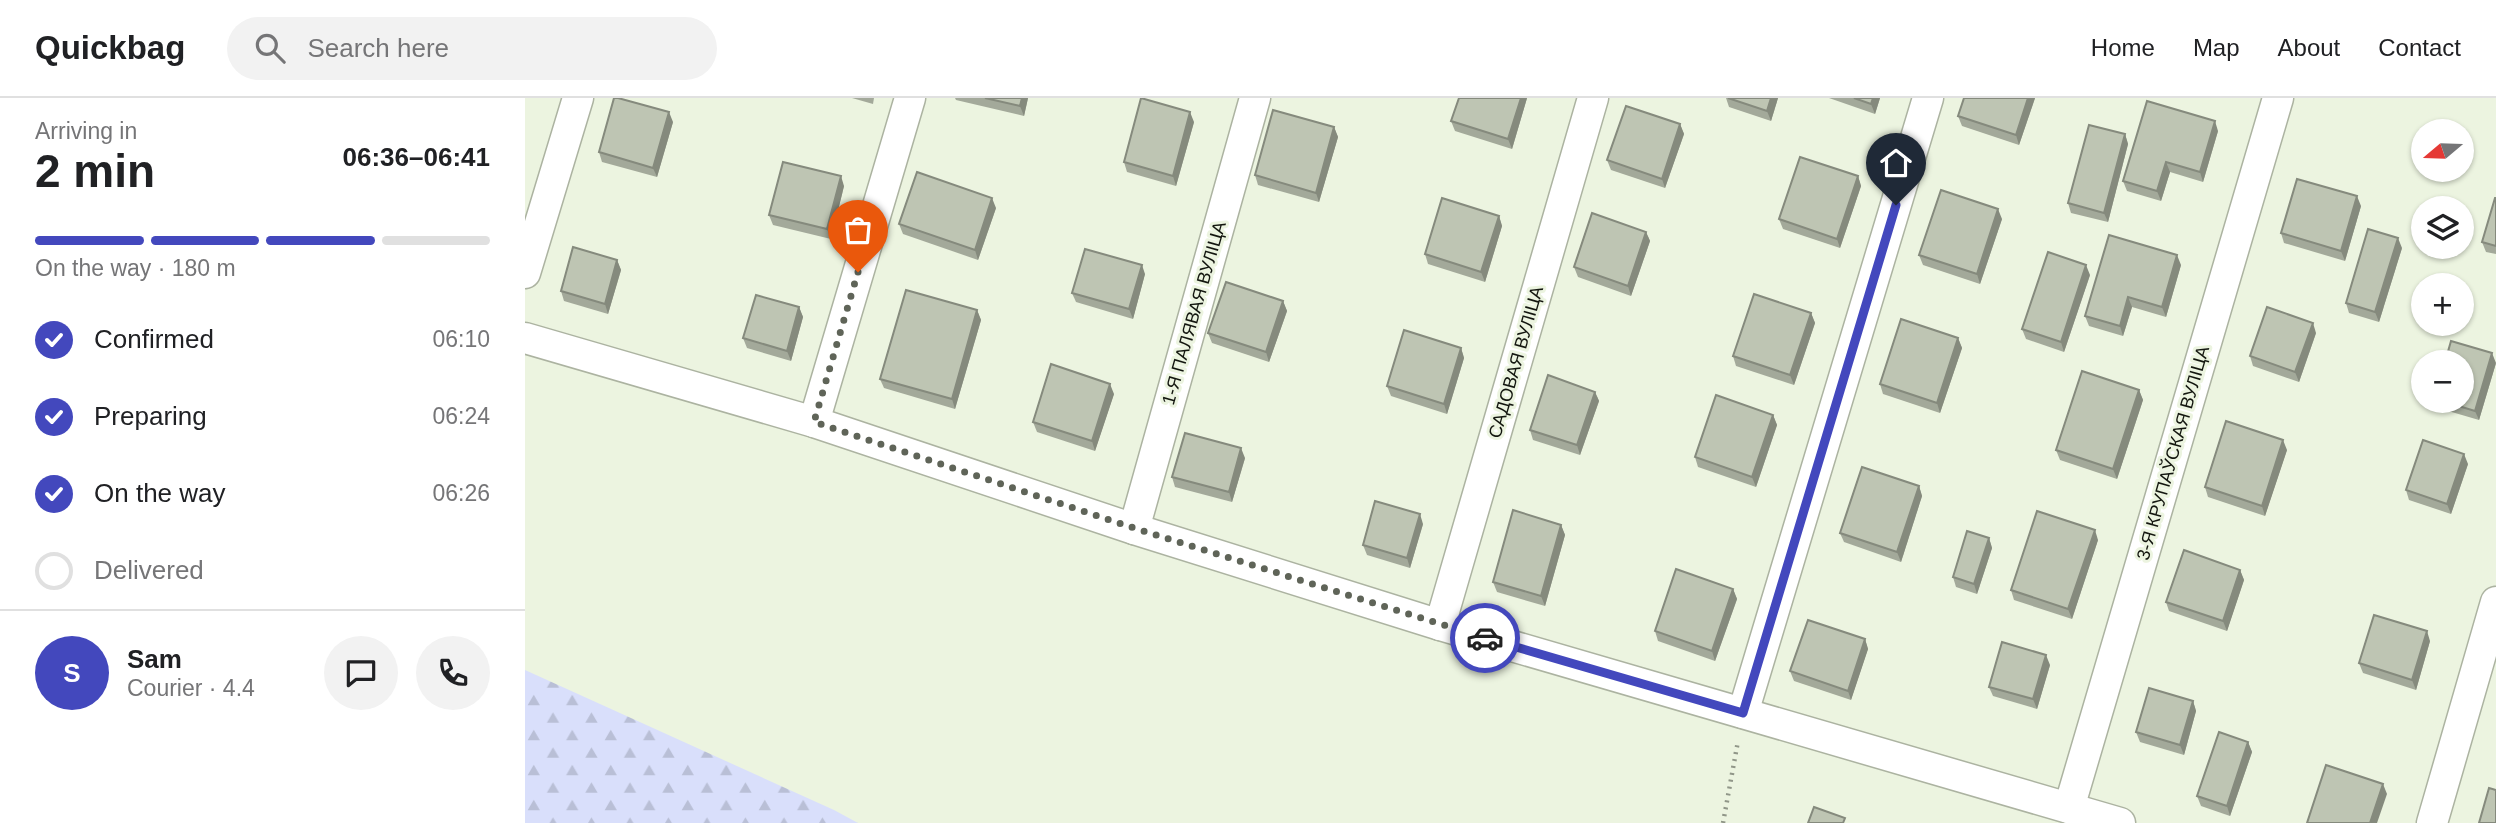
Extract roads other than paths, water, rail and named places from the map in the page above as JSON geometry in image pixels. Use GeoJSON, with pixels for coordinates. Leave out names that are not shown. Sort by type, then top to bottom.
{"type":"FeatureCollection","features":[{"type":"Feature","properties":{"kind":"street"},"geometry":{"type":"LineString","coordinates":[[525,273],[578,98]]}},
{"type":"Feature","properties":{"kind":"street"},"geometry":{"type":"LineString","coordinates":[[814,422],[910,98]]}},
{"type":"Feature","properties":{"kind":"street","name":"1-Я ПАЛЯВАЯ ВУЛІЦА"},"geometry":{"type":"LineString","coordinates":[[1134,528],[1255,98]]}},
{"type":"Feature","properties":{"kind":"street","name":"САДОВАЯ ВУЛІЦА"},"geometry":{"type":"LineString","coordinates":[[1440,625],[1593,98]]}},
{"type":"Feature","properties":{"kind":"street"},"geometry":{"type":"LineString","coordinates":[[1743,713],[1929,98]]}},
{"type":"Feature","properties":{"kind":"street","name":"3-Я КРУПАЎСКАЯ ВУЛІЦА"},"geometry":{"type":"LineString","coordinates":[[2069,808],[2277,98]]}},
{"type":"Feature","properties":{"kind":"street"},"geometry":{"type":"LineString","coordinates":[[525,338],[814,422],[1134,528],[1440,625],[2120,823]]}},
{"type":"Feature","properties":{"kind":"street"},"geometry":{"type":"LineString","coordinates":[[2432,823],[2496,602]]}}]}
